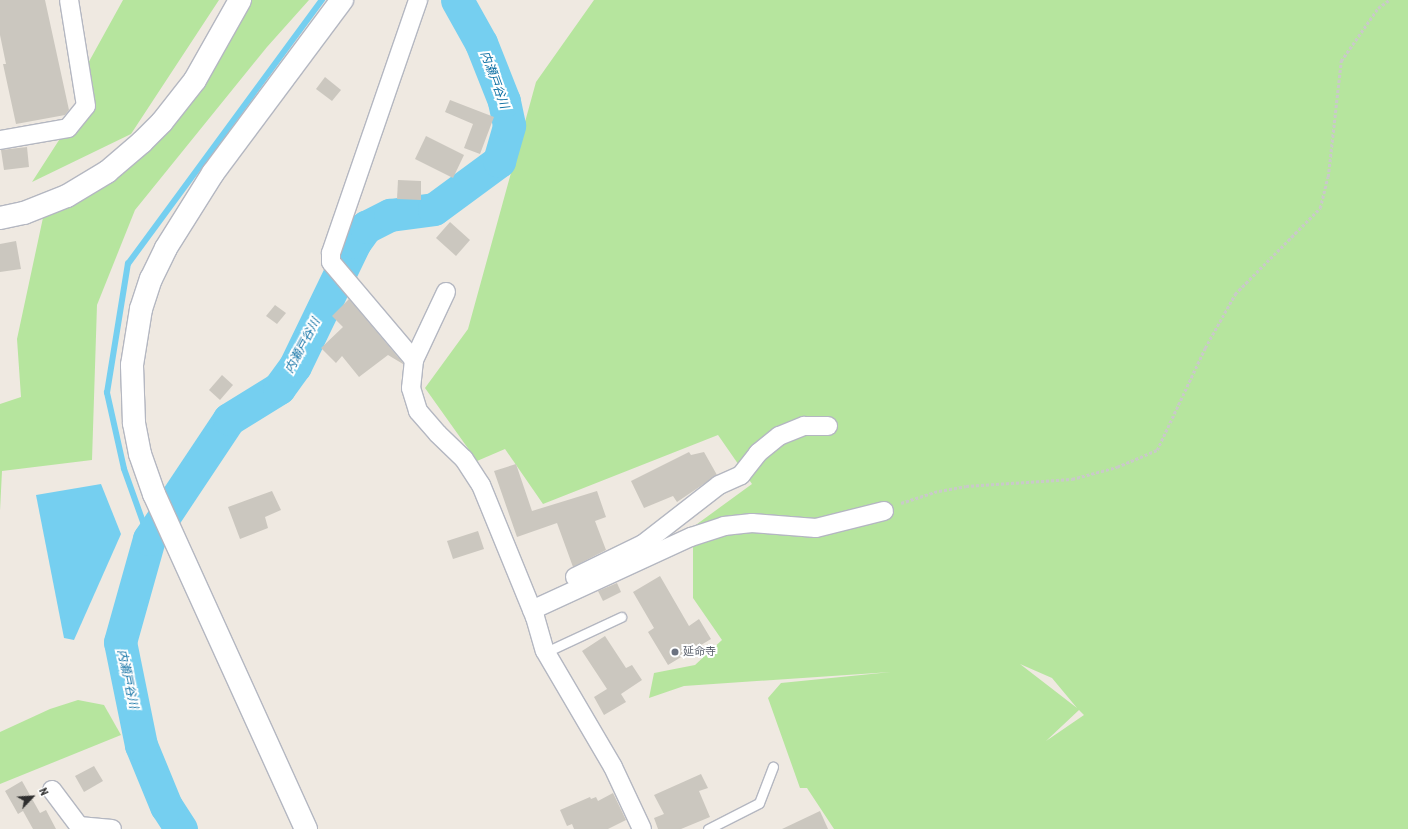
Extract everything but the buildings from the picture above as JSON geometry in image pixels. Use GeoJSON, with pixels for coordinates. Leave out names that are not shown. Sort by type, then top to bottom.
{"type":"FeatureCollection","features":[{"type":"Feature","properties":{"kind":"street"},"geometry":{"type":"LineString","coordinates":[[0,140],[68,128],[86,106],[69,0]]}},
{"type":"Feature","properties":{"kind":"street"},"geometry":{"type":"LineString","coordinates":[[0,218],[24,213],[67,196],[108,172],[142,142],[162,122],[195,80],[240,0]]}},
{"type":"Feature","properties":{"kind":"street"},"geometry":{"type":"LineString","coordinates":[[306,829],[154,494],[140,454],[134,423],[131,388],[134,336],[151,279],[166,248],[213,173],[342,0]]}},
{"type":"Feature","properties":{"kind":"street"},"geometry":{"type":"LineString","coordinates":[[414,360],[331,262],[331,253],[418,0]]}},
{"type":"Feature","properties":{"kind":"street"},"geometry":{"type":"LineString","coordinates":[[446,292],[414,360],[411,388],[418,410],[438,434],[464,459],[481,485],[530,605],[546,652],[613,767],[642,829]]}},
{"type":"Feature","properties":{"kind":"street"},"geometry":{"type":"LineString","coordinates":[[530,605],[643,544],[719,485],[741,475],[758,453],[779,436],[804,426],[828,426]]}},
{"type":"Feature","properties":{"kind":"street"},"geometry":{"type":"LineString","coordinates":[[530,605],[691,537],[724,526],[752,523],[816,528],[884,511]]}},
{"type":"Feature","properties":{"kind":"street"},"geometry":{"type":"LineString","coordinates":[[52,790],[79,826],[112,829]]}},
{"type":"Feature","properties":{"kind":"lane"},"geometry":{"type":"LineString","coordinates":[[546,652],[621,617]]}},
{"type":"Feature","properties":{"kind":"lane"},"geometry":{"type":"LineString","coordinates":[[708,829],[759,803],[773,767]]}},
{"type":"Feature","properties":{"kind":"path"},"geometry":{"type":"LineString","coordinates":[[884,511],[940,491],[966,486],[1072,479],[1117,467],[1157,450],[1205,348],[1236,294],[1320,208],[1328,177],[1341,61],[1378,8],[1389,0]]}},
{"type":"Feature","properties":{"kind":"green space"},"geometry":{"type":"Polygon","coordinates":[[[123,0],[219,0],[131,134],[32,182],[61,137],[94,100],[86,67],[123,0]]]}},
{"type":"Feature","properties":{"kind":"green space"},"geometry":{"type":"Polygon","coordinates":[[[242,0],[309,0],[267,47],[135,210],[97,305],[92,460],[2,471],[0,511],[0,404],[21,397],[17,339],[44,213],[147,137],[242,0]]]}},
{"type":"Feature","properties":{"kind":"green space"},"geometry":{"type":"Polygon","coordinates":[[[594,0],[1408,0],[1408,829],[834,829],[807,788],[800,788],[768,698],[781,683],[891,672],[684,686],[649,698],[654,673],[695,665],[722,640],[693,598],[693,527],[752,484],[718,435],[543,504],[505,449],[477,461],[425,388],[468,329],[536,82],[594,0]],[[1020,664],[1077,708],[1052,678],[1020,664]],[[1079,710],[1046,741],[1084,715],[1079,710]]]}},
{"type":"Feature","properties":{"kind":"green space"},"geometry":{"type":"Polygon","coordinates":[[[78,700],[104,705],[121,735],[0,784],[0,732],[50,709],[78,700]]]}},
{"type":"Feature","properties":{"kind":"water"},"geometry":{"type":"Polygon","coordinates":[[[101,484],[121,534],[74,640],[64,638],[36,495],[101,484]]]}},
{"type":"Feature","properties":{"kind":"waterway"},"geometry":{"type":"LineString","coordinates":[[149,539],[124,469],[107,393],[128,264],[322,0]]}},
{"type":"Feature","properties":{"kind":"waterway","name":"内瀬戸谷川"},"geometry":{"type":"LineString","coordinates":[[181,829],[166,806],[141,745],[120,642],[149,539],[229,419],[279,388],[295,366],[355,242],[366,227],[390,215],[434,209],[499,161],[509,125],[504,101],[481,43],[457,0]]}},
{"type":"Feature","properties":{"kind":"place","name":"延命寺"},"geometry":{"type":"Point","coordinates":[675,652]}}]}
